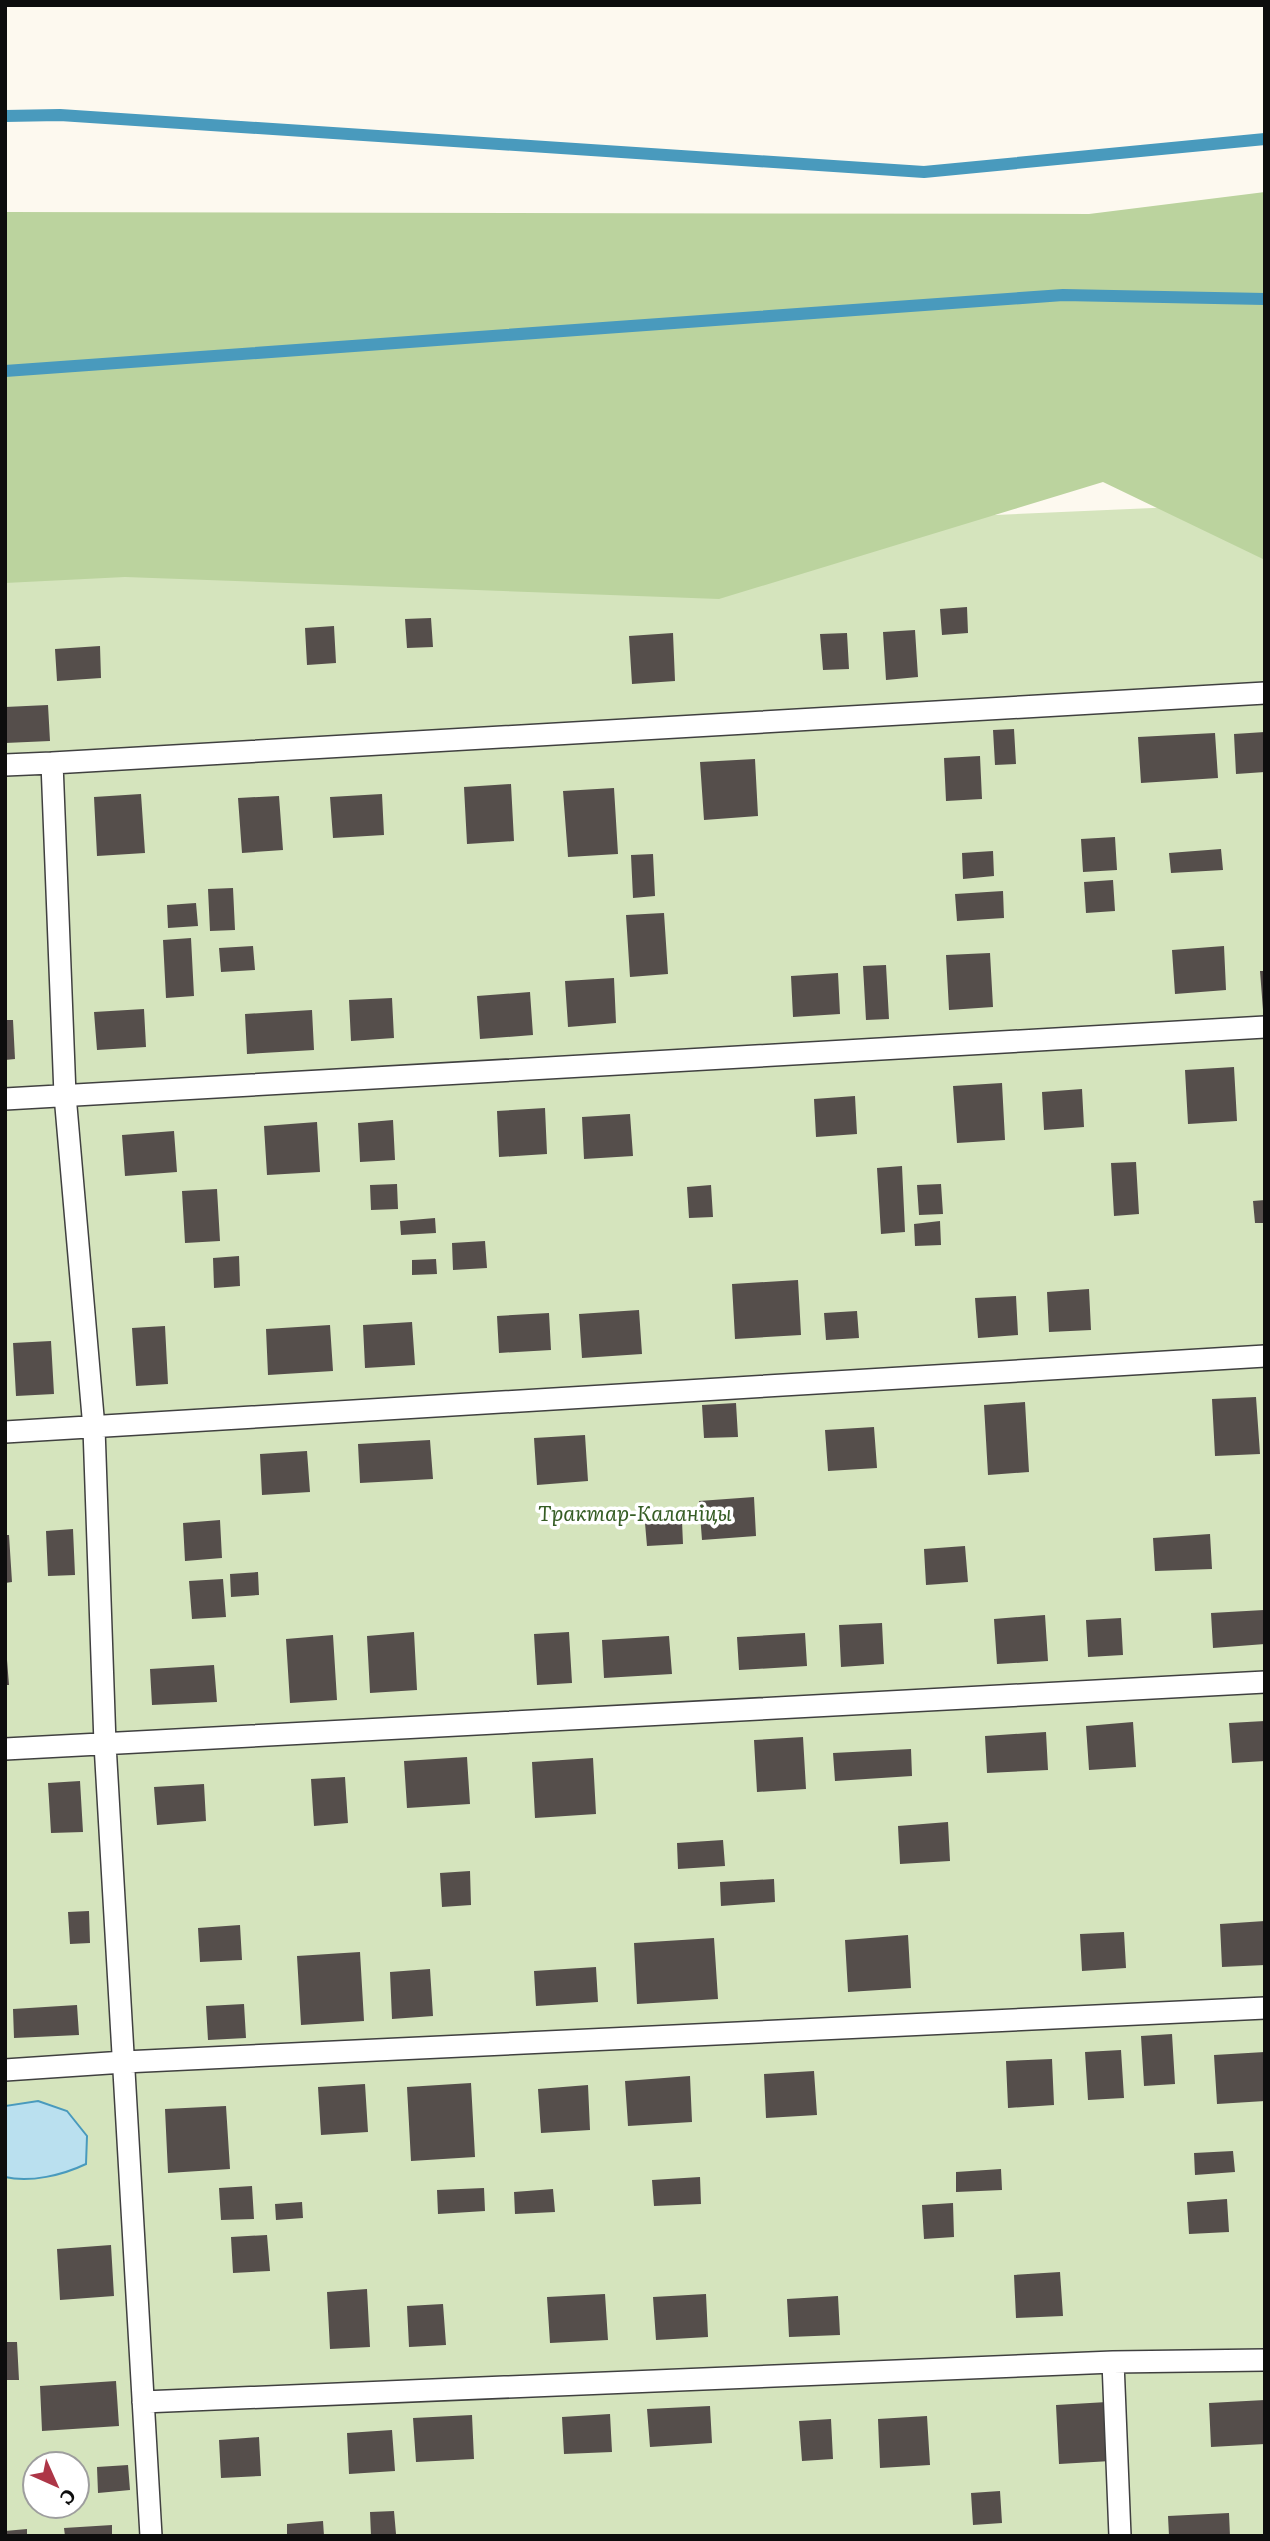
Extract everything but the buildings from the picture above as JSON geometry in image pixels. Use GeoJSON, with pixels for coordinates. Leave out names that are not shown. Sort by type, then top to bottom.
{"type":"FeatureCollection","features":[{"type":"Feature","properties":{"kind":"lane"},"geometry":{"type":"LineString","coordinates":[[5,765],[1265,693]]}},
{"type":"Feature","properties":{"kind":"lane"},"geometry":{"type":"LineString","coordinates":[[52,763],[65,1096],[94,1428],[105,1744],[151,2536]]}},
{"type":"Feature","properties":{"kind":"lane"},"geometry":{"type":"LineString","coordinates":[[5,1099],[1265,1027]]}},
{"type":"Feature","properties":{"kind":"lane"},"geometry":{"type":"LineString","coordinates":[[5,1432],[1265,1356]]}},
{"type":"Feature","properties":{"kind":"lane"},"geometry":{"type":"LineString","coordinates":[[5,1749],[1265,1682]]}},
{"type":"Feature","properties":{"kind":"lane"},"geometry":{"type":"LineString","coordinates":[[5,2070],[124,2062],[1265,2008]]}},
{"type":"Feature","properties":{"kind":"lane"},"geometry":{"type":"LineString","coordinates":[[143,2402],[1113,2362],[1265,2360]]}},
{"type":"Feature","properties":{"kind":"lane"},"geometry":{"type":"LineString","coordinates":[[1113,2362],[1120,2536]]}},
{"type":"Feature","properties":{"kind":"green space"},"geometry":{"type":"Polygon","coordinates":[[[1265,192],[1265,560],[1103,482],[719,599],[125,577],[5,583],[5,212],[1089,214],[1265,192]]]}},
{"type":"Feature","properties":{"kind":"green space","name":"Трактар-Каланіцы"},"geometry":{"type":"Polygon","coordinates":[[[1265,503],[1265,2536],[5,2536],[5,559],[1265,503]]]}},
{"type":"Feature","properties":{"kind":"water"},"geometry":{"type":"Polygon","coordinates":[[[38,2101],[67,2111],[87,2136],[86,2164],[46,2177],[5,2177],[5,2106],[38,2101]]]}},
{"type":"Feature","properties":{"kind":"waterway"},"geometry":{"type":"LineString","coordinates":[[5,116],[60,115],[924,172],[1265,139]]}},
{"type":"Feature","properties":{"kind":"waterway"},"geometry":{"type":"LineString","coordinates":[[5,371],[1063,295],[1265,299]]}}]}
